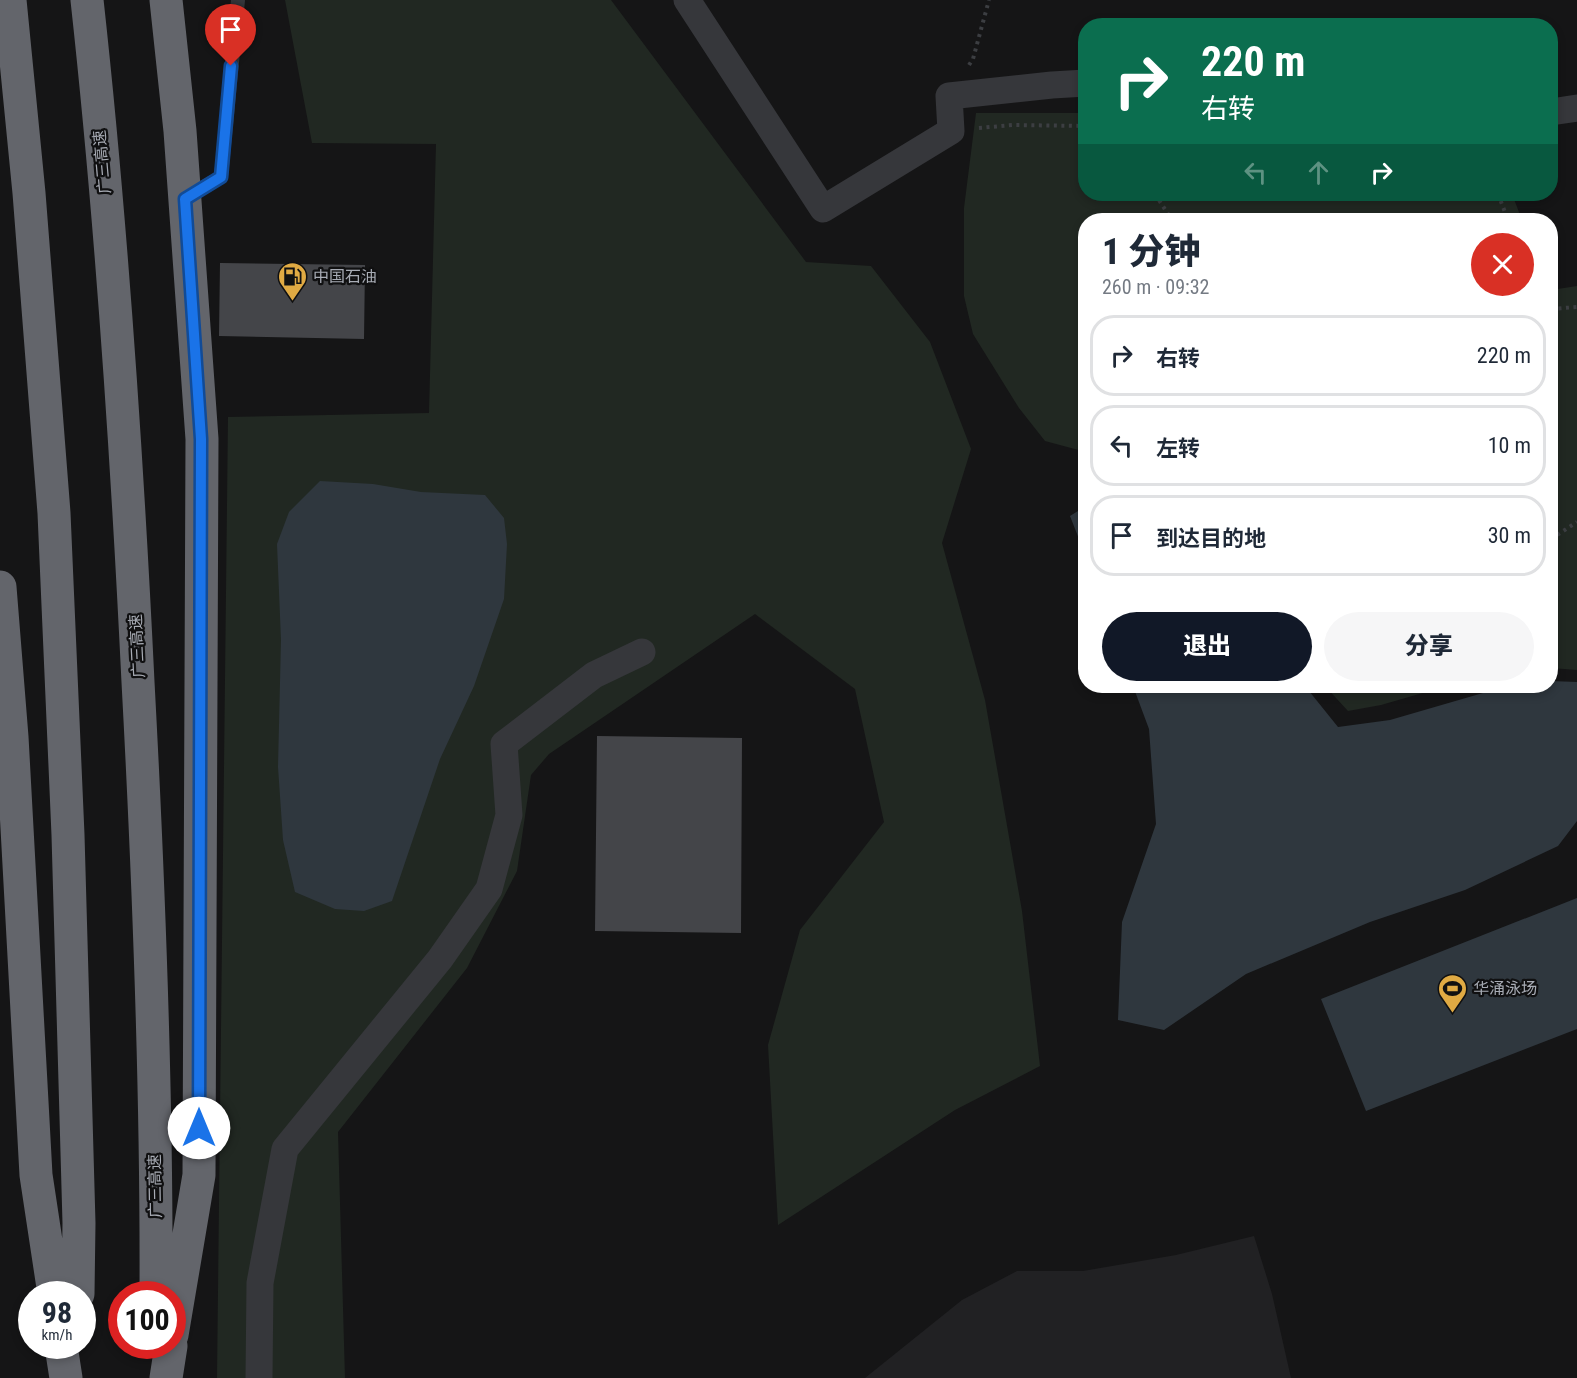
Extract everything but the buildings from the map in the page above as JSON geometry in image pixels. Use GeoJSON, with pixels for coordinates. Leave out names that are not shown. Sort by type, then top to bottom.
{"type":"FeatureCollection","features":[{"type":"Feature","properties":{"kind":"highway"},"geometry":{"type":"LineString","coordinates":[[10,0],[29,193],[54,513],[69,858],[79,1223],[78,1281]]}},
{"type":"Feature","properties":{"kind":"highway","name":"广三高速"},"geometry":{"type":"LineString","coordinates":[[87,0],[127,467],[147,842],[156,1281]]}},
{"type":"Feature","properties":{"kind":"highway"},"geometry":{"type":"LineString","coordinates":[[166,0],[180,131],[201,439],[199,1163],[181,1281]]}},
{"type":"Feature","properties":{"kind":"highway"},"geometry":{"type":"LineString","coordinates":[[0,587],[12,736],[36,1175],[52,1281]]}},
{"type":"Feature","properties":{"kind":"highway"},"geometry":{"type":"LineString","coordinates":[[63,1359],[66,1378]]}},
{"type":"Feature","properties":{"kind":"highway"},"geometry":{"type":"LineString","coordinates":[[77,1378],[78,1359]]}},
{"type":"Feature","properties":{"kind":"highway"},"geometry":{"type":"LineString","coordinates":[[155,1359],[155,1378]]}},
{"type":"Feature","properties":{"kind":"highway"},"geometry":{"type":"LineString","coordinates":[[166,1378],[169,1359]]}},
{"type":"Feature","properties":{"kind":"street"},"geometry":{"type":"LineString","coordinates":[[687,0],[822,209],[951,131],[949,96],[1078,84]]}},
{"type":"Feature","properties":{"kind":"street"},"geometry":{"type":"LineString","coordinates":[[1558,111],[1577,108]]}},
{"type":"Feature","properties":{"kind":"street"},"geometry":{"type":"LineString","coordinates":[[259,1378],[260,1283],[285,1149],[440,958],[489,889],[509,815],[504,744],[594,675],[642,652]]}},
{"type":"Feature","properties":{"kind":"lane"},"geometry":{"type":"LineString","coordinates":[[185,199],[221,177],[238,0]]}},
{"type":"Feature","properties":{"kind":"path"},"geometry":{"type":"LineString","coordinates":[[949,96],[973,59],[989,0]]}},
{"type":"Feature","properties":{"kind":"path"},"geometry":{"type":"LineString","coordinates":[[951,131],[1013,124],[1078,126]]}},
{"type":"Feature","properties":{"kind":"path"},"geometry":{"type":"LineString","coordinates":[[1558,308],[1577,307]]}},
{"type":"Feature","properties":{"kind":"path"},"geometry":{"type":"LineString","coordinates":[[1558,534],[1577,522]]}},
{"type":"Feature","properties":{"kind":"shaded area"},"geometry":{"type":"Polygon","coordinates":[[[285,0],[611,0],[806,262],[871,266],[930,342],[971,449],[942,543],[985,700],[1022,911],[1040,1066],[955,1110],[778,1225],[768,1045],[800,930],[884,822],[855,689],[755,614],[549,754],[531,775],[517,871],[467,968],[338,1132],[345,1378],[217,1378],[228,417],[429,413],[436,144],[312,143],[285,0]]]}},
{"type":"Feature","properties":{"kind":"shaded area"},"geometry":{"type":"Polygon","coordinates":[[[976,113],[1078,113],[1078,201],[1515,201],[1519,213],[1078,213],[1078,450],[1045,441],[1019,408],[973,334],[964,296],[964,208],[976,113]]]}},
{"type":"Feature","properties":{"kind":"shaded area"},"geometry":{"type":"Polygon","coordinates":[[[1577,286],[1577,670],[1558,669],[1558,289],[1577,286]]]}},
{"type":"Feature","properties":{"kind":"shaded area"},"geometry":{"type":"Polygon","coordinates":[[[320,481],[373,484],[421,492],[485,495],[504,518],[507,544],[504,599],[474,686],[440,759],[392,901],[364,911],[335,909],[295,892],[283,840],[278,767],[281,640],[277,544],[289,512],[320,481]]]}},
{"type":"Feature","properties":{"kind":"shaded area"},"geometry":{"type":"Polygon","coordinates":[[[1078,511],[1078,536],[1070,516],[1078,511]]]}},
{"type":"Feature","properties":{"kind":"shaded area"},"geometry":{"type":"Polygon","coordinates":[[[1558,681],[1577,682],[1577,821],[1558,846],[1465,890],[1370,922],[1246,974],[1164,1030],[1118,1020],[1122,922],[1156,824],[1149,729],[1136,693],[1311,693],[1338,727],[1390,720],[1483,693],[1558,693],[1558,681]]]}},
{"type":"Feature","properties":{"kind":"shaded area"},"geometry":{"type":"Polygon","coordinates":[[[1331,693],[1423,693],[1381,705],[1348,711],[1331,693]]]}},
{"type":"Feature","properties":{"kind":"shaded area","name":"华涌泳场"},"geometry":{"type":"Polygon","coordinates":[[[1577,898],[1577,1029],[1366,1111],[1321,999],[1577,898]]]}},
{"type":"Feature","properties":{"kind":"shaded area"},"geometry":{"type":"Polygon","coordinates":[[[1254,1236],[1272,1294],[1291,1378],[865,1378],[962,1300],[1017,1271],[1083,1271],[1176,1255],[1254,1236]]]}},
{"type":"Feature","properties":{"kind":"place","name":"中国石油"},"geometry":{"type":"Point","coordinates":[292,302]}},
{"type":"Feature","properties":{"kind":"place","name":"华涌泳场"},"geometry":{"type":"Point","coordinates":[1452,1014]}},
{"type":"Feature","properties":{"kind":"route"},"geometry":{"type":"LineString","coordinates":[[199,1128],[201,439],[185,199],[221,177],[231,66]]}}]}
